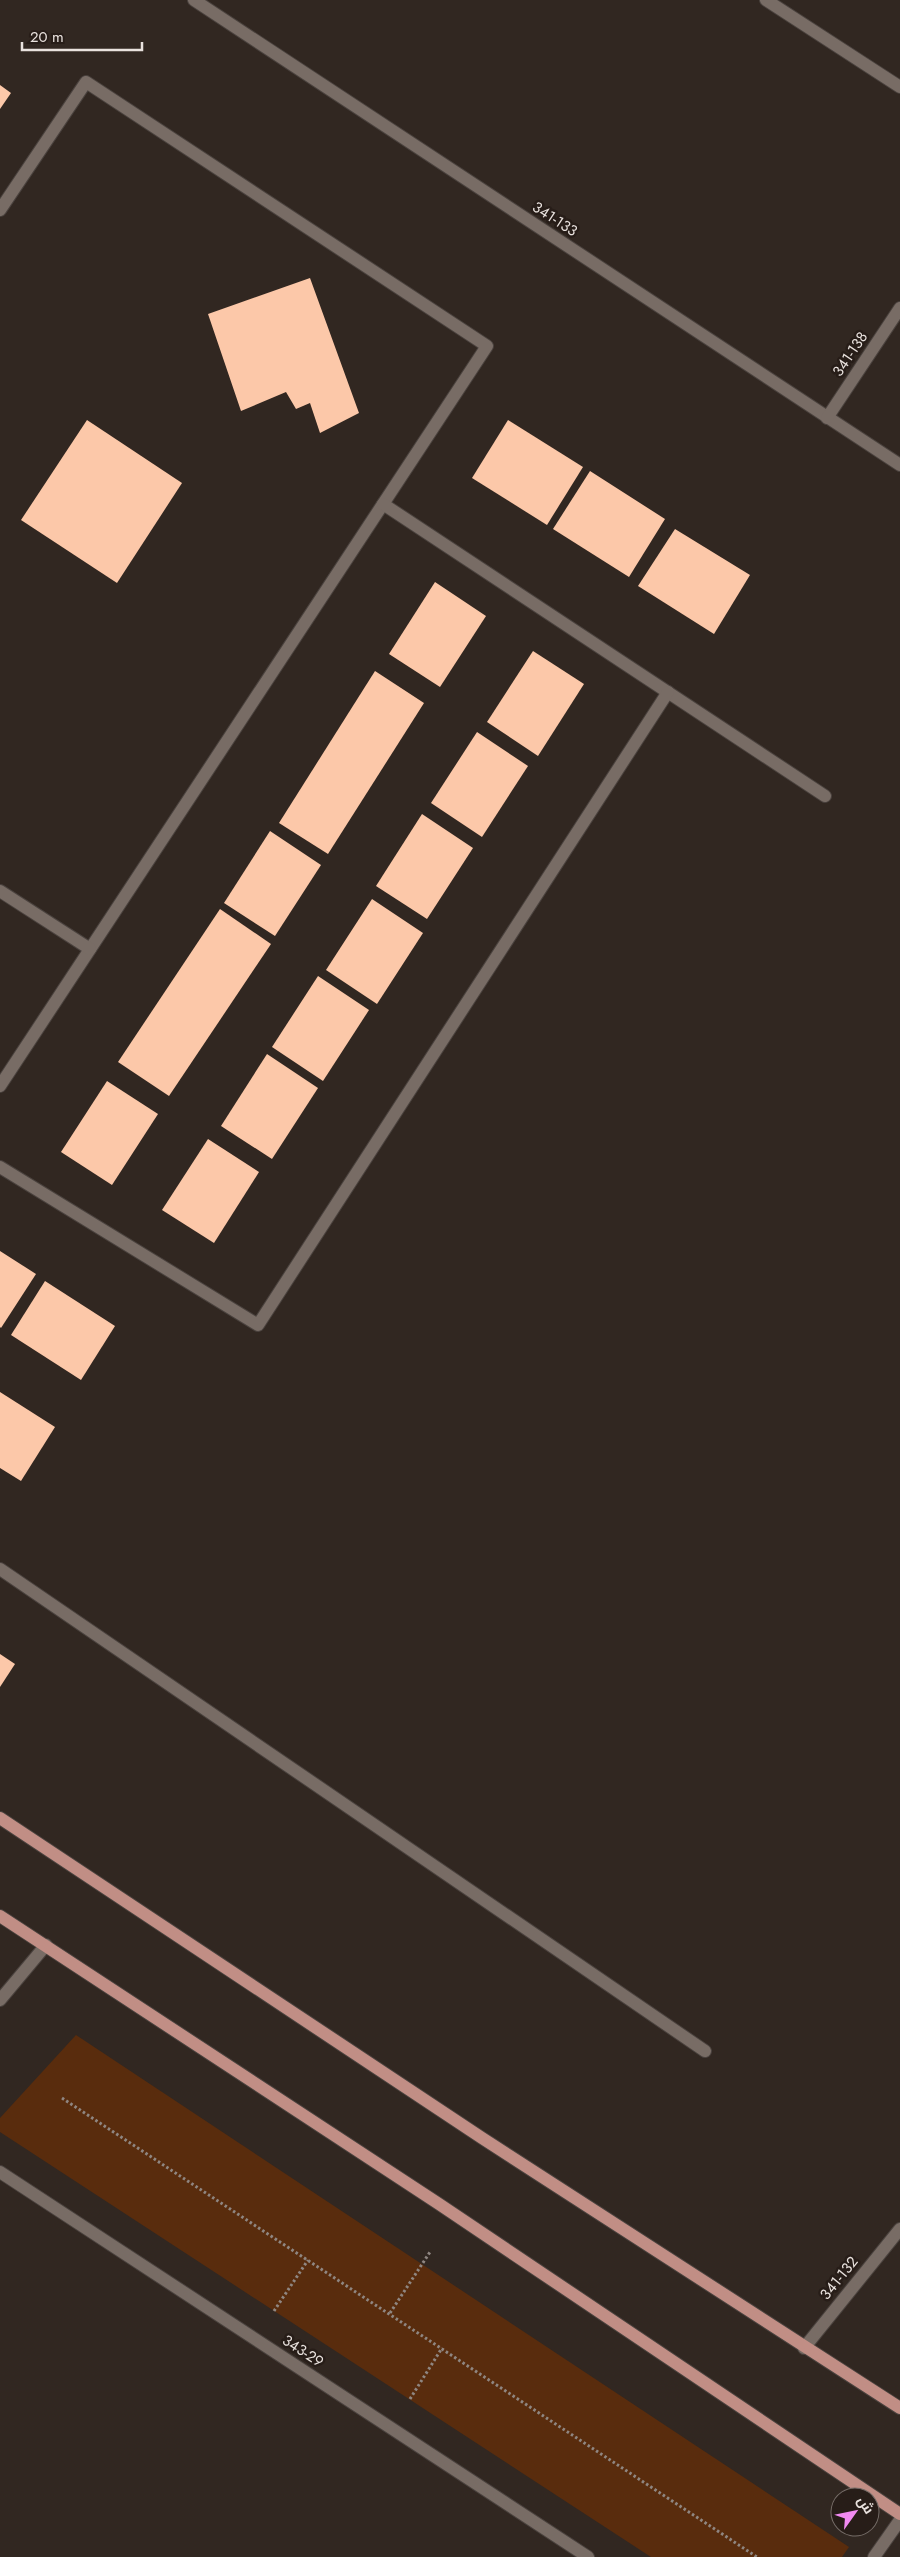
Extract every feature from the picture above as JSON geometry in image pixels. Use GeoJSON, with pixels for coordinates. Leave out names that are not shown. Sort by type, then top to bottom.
{"type":"FeatureCollection","features":[{"type":"Feature","properties":{"kind":"main road"},"geometry":{"type":"LineString","coordinates":[[0,1818],[482,2138],[804,2348],[900,2408]]}},
{"type":"Feature","properties":{"kind":"main road"},"geometry":{"type":"LineString","coordinates":[[0,1916],[439,2204],[900,2514]]}},
{"type":"Feature","properties":{"kind":"street"},"geometry":{"type":"LineString","coordinates":[[766,0],[900,86]]}},
{"type":"Feature","properties":{"kind":"street","name":"341-133"},"geometry":{"type":"LineString","coordinates":[[199,1],[900,465]]}},
{"type":"Feature","properties":{"kind":"street"},"geometry":{"type":"LineString","coordinates":[[0,210],[86,82],[487,346],[0,1086]]}},
{"type":"Feature","properties":{"kind":"street","name":"341-138"},"geometry":{"type":"LineString","coordinates":[[827,418],[900,308]]}},
{"type":"Feature","properties":{"kind":"street"},"geometry":{"type":"LineString","coordinates":[[383,504],[825,796]]}},
{"type":"Feature","properties":{"kind":"street"},"geometry":{"type":"LineString","coordinates":[[0,1167],[258,1325],[668,692]]}},
{"type":"Feature","properties":{"kind":"street"},"geometry":{"type":"LineString","coordinates":[[0,891],[90,949]]}},
{"type":"Feature","properties":{"kind":"street"},"geometry":{"type":"LineString","coordinates":[[0,1569],[705,2052]]}},
{"type":"Feature","properties":{"kind":"street"},"geometry":{"type":"LineString","coordinates":[[0,2000],[46,1945]]}},
{"type":"Feature","properties":{"kind":"street","name":"343-29"},"geometry":{"type":"LineString","coordinates":[[0,2172],[588,2557]]}},
{"type":"Feature","properties":{"kind":"street","name":"341-132"},"geometry":{"type":"LineString","coordinates":[[804,2348],[900,2229]]}},
{"type":"Feature","properties":{"kind":"street"},"geometry":{"type":"LineString","coordinates":[[874,2557],[900,2520]]}},
{"type":"Feature","properties":{"kind":"path"},"geometry":{"type":"LineString","coordinates":[[62,2098],[758,2557]]}},
{"type":"Feature","properties":{"kind":"path"},"geometry":{"type":"LineString","coordinates":[[390,2314],[430,2252]]}},
{"type":"Feature","properties":{"kind":"path"},"geometry":{"type":"LineString","coordinates":[[274,2310],[308,2260]]}},
{"type":"Feature","properties":{"kind":"path"},"geometry":{"type":"LineString","coordinates":[[410,2399],[442,2348]]}},
{"type":"Feature","properties":{"kind":"shaded area"},"geometry":{"type":"Polygon","coordinates":[[[76,2035],[830,2534],[830,2537],[834,2537],[849,2547],[842,2557],[651,2557],[0,2132],[0,2118],[76,2035]]]}},
{"type":"Feature","properties":{"kind":"building"},"geometry":{"type":"Polygon","coordinates":[[[0,85],[11,93],[0,109],[0,85]]]}},
{"type":"Feature","properties":{"kind":"building"},"geometry":{"type":"Polygon","coordinates":[[[310,278],[359,413],[320,433],[310,403],[296,409],[286,392],[241,411],[208,314],[310,278]]]}},
{"type":"Feature","properties":{"kind":"building"},"geometry":{"type":"Polygon","coordinates":[[[87,420],[182,483],[117,583],[21,520],[87,420]]]}},
{"type":"Feature","properties":{"kind":"building"},"geometry":{"type":"Polygon","coordinates":[[[508,420],[583,467],[547,525],[472,478],[508,420]]]}},
{"type":"Feature","properties":{"kind":"building"},"geometry":{"type":"Polygon","coordinates":[[[590,471],[665,519],[629,577],[553,529],[590,471]]]}},
{"type":"Feature","properties":{"kind":"building"},"geometry":{"type":"Polygon","coordinates":[[[675,529],[750,575],[714,634],[638,586],[675,529]]]}},
{"type":"Feature","properties":{"kind":"building"},"geometry":{"type":"Polygon","coordinates":[[[435,582],[486,616],[440,687],[389,654],[435,582]]]}},
{"type":"Feature","properties":{"kind":"building"},"geometry":{"type":"Polygon","coordinates":[[[533,651],[584,684],[538,756],[487,722],[533,651]]]}},
{"type":"Feature","properties":{"kind":"building"},"geometry":{"type":"Polygon","coordinates":[[[375,671],[424,703],[328,854],[279,823],[375,671]]]}},
{"type":"Feature","properties":{"kind":"building"},"geometry":{"type":"Polygon","coordinates":[[[477,732],[528,766],[482,837],[431,803],[477,732]]]}},
{"type":"Feature","properties":{"kind":"building"},"geometry":{"type":"Polygon","coordinates":[[[422,814],[473,848],[427,919],[376,886],[422,814]]]}},
{"type":"Feature","properties":{"kind":"building"},"geometry":{"type":"Polygon","coordinates":[[[270,831],[321,865],[275,936],[224,903],[270,831]]]}},
{"type":"Feature","properties":{"kind":"building"},"geometry":{"type":"Polygon","coordinates":[[[372,899],[423,933],[377,1004],[326,970],[372,899]]]}},
{"type":"Feature","properties":{"kind":"building"},"geometry":{"type":"Polygon","coordinates":[[[220,909],[271,944],[169,1096],[118,1062],[220,909]]]}},
{"type":"Feature","properties":{"kind":"building"},"geometry":{"type":"Polygon","coordinates":[[[318,976],[369,1010],[323,1081],[272,1047],[318,976]]]}},
{"type":"Feature","properties":{"kind":"building"},"geometry":{"type":"Polygon","coordinates":[[[267,1054],[318,1088],[272,1159],[221,1126],[267,1054]]]}},
{"type":"Feature","properties":{"kind":"building"},"geometry":{"type":"Polygon","coordinates":[[[107,1081],[158,1114],[112,1185],[61,1152],[107,1081]]]}},
{"type":"Feature","properties":{"kind":"building"},"geometry":{"type":"Polygon","coordinates":[[[208,1139],[259,1172],[214,1243],[162,1210],[208,1139]]]}},
{"type":"Feature","properties":{"kind":"building"},"geometry":{"type":"Polygon","coordinates":[[[0,1251],[36,1274],[1,1328],[0,1327],[0,1251]]]}},
{"type":"Feature","properties":{"kind":"building"},"geometry":{"type":"Polygon","coordinates":[[[45,1281],[115,1326],[81,1380],[11,1335],[45,1281]]]}},
{"type":"Feature","properties":{"kind":"building"},"geometry":{"type":"Polygon","coordinates":[[[0,1392],[55,1427],[21,1481],[0,1468],[0,1392]]]}},
{"type":"Feature","properties":{"kind":"building"},"geometry":{"type":"Polygon","coordinates":[[[0,1654],[15,1664],[0,1687],[0,1654]]]}}]}
